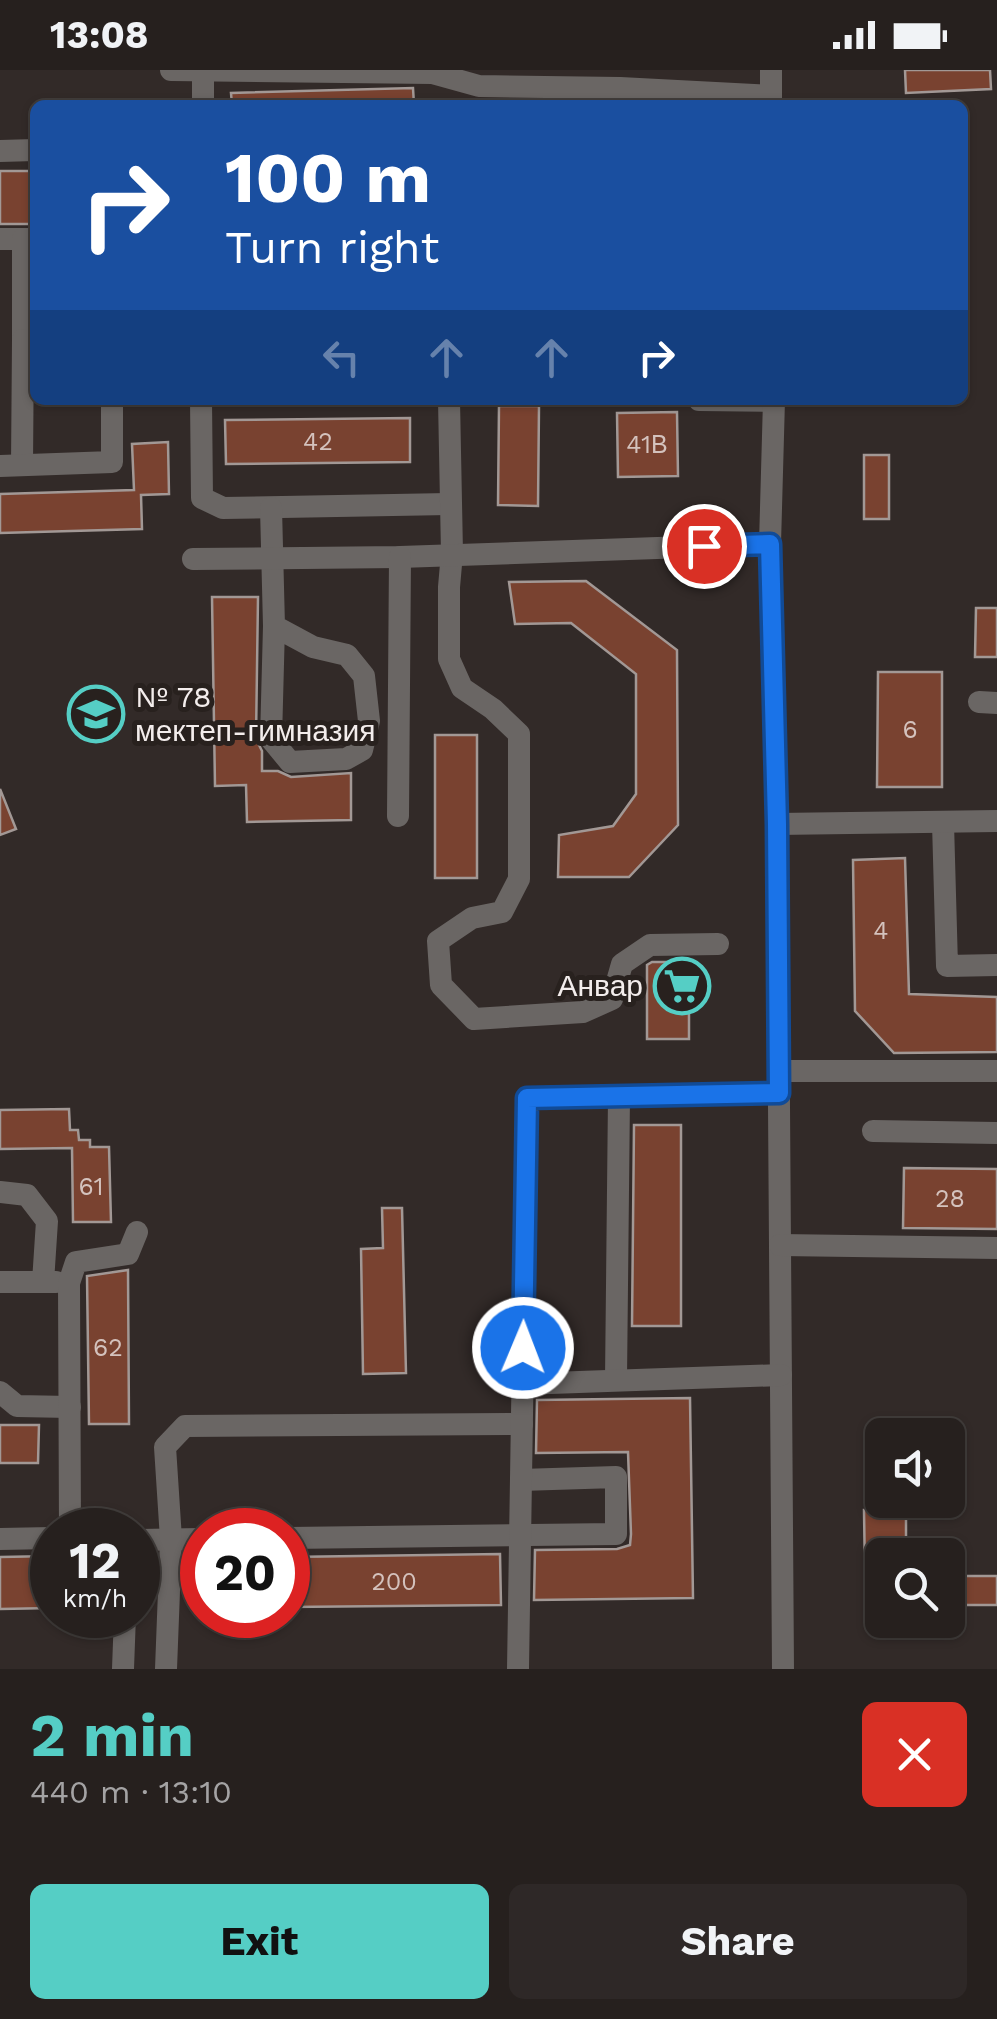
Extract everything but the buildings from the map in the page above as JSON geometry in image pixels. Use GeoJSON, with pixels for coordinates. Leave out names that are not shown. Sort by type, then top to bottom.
{"type":"FeatureCollection","features":[{"type":"Feature","properties":{"kind":"street"},"geometry":{"type":"LineString","coordinates":[[171,70],[432,73],[479,96],[619,79],[764,100]]}},
{"type":"Feature","properties":{"kind":"street"},"geometry":{"type":"LineString","coordinates":[[203,70],[203,100]]}},
{"type":"Feature","properties":{"kind":"street"},"geometry":{"type":"LineString","coordinates":[[771,70],[771,100]]}},
{"type":"Feature","properties":{"kind":"street"},"geometry":{"type":"LineString","coordinates":[[0,151],[30,150]]}},
{"type":"Feature","properties":{"kind":"street"},"geometry":{"type":"LineString","coordinates":[[19,239],[29,340],[11,466],[112,462],[112,405]]}},
{"type":"Feature","properties":{"kind":"street"},"geometry":{"type":"LineString","coordinates":[[200,405],[202,498],[223,508],[449,504]]}},
{"type":"Feature","properties":{"kind":"street"},"geometry":{"type":"LineString","coordinates":[[450,405],[450,659],[462,688],[494,709],[519,734],[519,879],[502,912],[472,918],[438,940],[441,986],[474,1019],[584,1012],[612,999],[622,964],[650,945],[718,944]]}},
{"type":"Feature","properties":{"kind":"street"},"geometry":{"type":"LineString","coordinates":[[774,405],[770,544],[777,824],[784,1669]]}},
{"type":"Feature","properties":{"kind":"street"},"geometry":{"type":"LineString","coordinates":[[271,508],[271,739],[290,762],[346,759],[362,750],[369,721],[364,676],[347,656],[313,647],[274,626]]}},
{"type":"Feature","properties":{"kind":"street"},"geometry":{"type":"LineString","coordinates":[[192,559],[400,557],[770,544]]}},
{"type":"Feature","properties":{"kind":"street"},"geometry":{"type":"LineString","coordinates":[[398,816],[400,557]]}},
{"type":"Feature","properties":{"kind":"street"},"geometry":{"type":"LineString","coordinates":[[777,824],[997,821]]}},
{"type":"Feature","properties":{"kind":"street"},"geometry":{"type":"LineString","coordinates":[[943,823],[947,966],[997,965]]}},
{"type":"Feature","properties":{"kind":"street"},"geometry":{"type":"LineString","coordinates":[[518,1669],[527,1098],[619,1096],[779,1082],[997,1071]]}},
{"type":"Feature","properties":{"kind":"street"},"geometry":{"type":"LineString","coordinates":[[616,1380],[619,1096]]}},
{"type":"Feature","properties":{"kind":"street"},"geometry":{"type":"LineString","coordinates":[[873,1131],[997,1133]]}},
{"type":"Feature","properties":{"kind":"street"},"geometry":{"type":"LineString","coordinates":[[0,1192],[27,1195],[47,1221],[42,1282]]}},
{"type":"Feature","properties":{"kind":"street"},"geometry":{"type":"LineString","coordinates":[[70,1508],[69,1282],[76,1262],[128,1254],[137,1232]]}},
{"type":"Feature","properties":{"kind":"street"},"geometry":{"type":"LineString","coordinates":[[780,1245],[997,1248]]}},
{"type":"Feature","properties":{"kind":"street"},"geometry":{"type":"LineString","coordinates":[[0,1282],[69,1282]]}},
{"type":"Feature","properties":{"kind":"street"},"geometry":{"type":"LineString","coordinates":[[522,1384],[781,1374]]}},
{"type":"Feature","properties":{"kind":"street"},"geometry":{"type":"LineString","coordinates":[[0,1392],[18,1406],[70,1407]]}},
{"type":"Feature","properties":{"kind":"street"},"geometry":{"type":"LineString","coordinates":[[166,1669],[171,1539],[166,1447],[185,1426],[522,1424]]}},
{"type":"Feature","properties":{"kind":"street"},"geometry":{"type":"LineString","coordinates":[[310,1538],[616,1534],[616,1477],[521,1480]]}},
{"type":"Feature","properties":{"kind":"street"},"geometry":{"type":"LineString","coordinates":[[0,1539],[30,1538]]}},
{"type":"Feature","properties":{"kind":"street"},"geometry":{"type":"LineString","coordinates":[[160,1539],[180,1539]]}},
{"type":"Feature","properties":{"kind":"street"},"geometry":{"type":"LineString","coordinates":[[123,1669],[124,1638]]}},
{"type":"Feature","properties":{"kind":"place","name":"№ 78 мектеп-гимназия"},"geometry":{"type":"Point","coordinates":[96,714]}},
{"type":"Feature","properties":{"kind":"place","name":"Анвар"},"geometry":{"type":"Point","coordinates":[682,986]}},
{"type":"Feature","properties":{"kind":"route"},"geometry":{"type":"LineString","coordinates":[[523,1348],[527,1098],[779,1093],[770,544],[704,546]]}}]}
